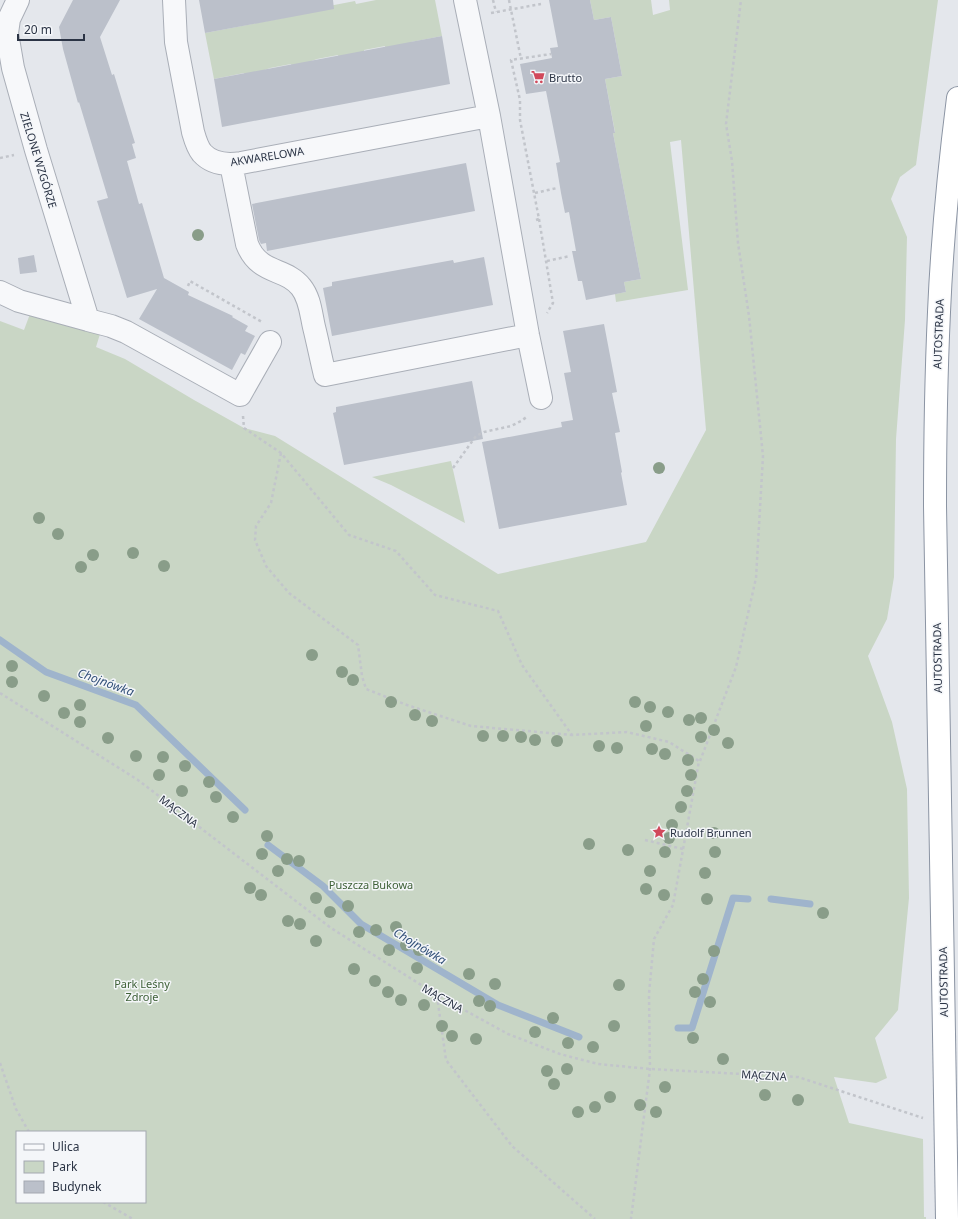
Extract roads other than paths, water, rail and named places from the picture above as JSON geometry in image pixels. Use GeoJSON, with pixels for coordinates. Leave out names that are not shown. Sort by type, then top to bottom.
{"type":"FeatureCollection","features":[{"type":"Feature","properties":{"kind":"highway","name":"AUTOSTRADA"},"geometry":{"type":"LineString","coordinates":[[947,1219],[934,506],[939,311],[944,234],[958,98]]}},
{"type":"Feature","properties":{"kind":"street","name":"ZIELONE WZGÓRZE"},"geometry":{"type":"LineString","coordinates":[[18,0],[9,19],[7,33],[13,68],[34,143],[88,320]]}},
{"type":"Feature","properties":{"kind":"street","name":"AKWARELOWA"},"geometry":{"type":"LineString","coordinates":[[174,0],[176,42],[189,115],[195,139],[202,153],[220,163],[231,164],[489,116]]}},
{"type":"Feature","properties":{"kind":"street"},"geometry":{"type":"LineString","coordinates":[[465,0],[489,116],[528,335],[535,406]]}},
{"type":"Feature","properties":{"kind":"street"},"geometry":{"type":"LineString","coordinates":[[231,164],[247,244],[250,252],[260,263],[293,280],[305,293],[325,375],[528,335]]}},
{"type":"Feature","properties":{"kind":"street"},"geometry":{"type":"LineString","coordinates":[[0,292],[19,301],[111,326],[126,332],[240,396],[270,342]]}},
{"type":"Feature","properties":{"kind":"waterway","name":"Chojnówka"},"geometry":{"type":"LineString","coordinates":[[0,640],[46,672],[136,705],[245,810]]}},
{"type":"Feature","properties":{"kind":"waterway","name":"Chojnówka"},"geometry":{"type":"LineString","coordinates":[[268,845],[323,886],[361,924],[498,1005],[579,1037]]}},
{"type":"Feature","properties":{"kind":"waterway","name":"Chojnówka"},"geometry":{"type":"LineString","coordinates":[[678,1028],[692,1028],[733,898],[748,899]]}},
{"type":"Feature","properties":{"kind":"waterway","name":"Chojnówka"},"geometry":{"type":"LineString","coordinates":[[771,899],[810,904]]}},
{"type":"Feature","properties":{"kind":"place","name":"Brutto"},"geometry":{"type":"Point","coordinates":[538,77]}},
{"type":"Feature","properties":{"kind":"place","name":"Rudolf Brunnen"},"geometry":{"type":"Point","coordinates":[659,832]}},
{"type":"Feature","properties":{"kind":"park label","name":"Puszcza Bukowa"},"geometry":{"type":"Point","coordinates":[371,884]}},
{"type":"Feature","properties":{"kind":"park label","name":"Park Leśny Zdroje"},"geometry":{"type":"Point","coordinates":[142,989]}}]}
